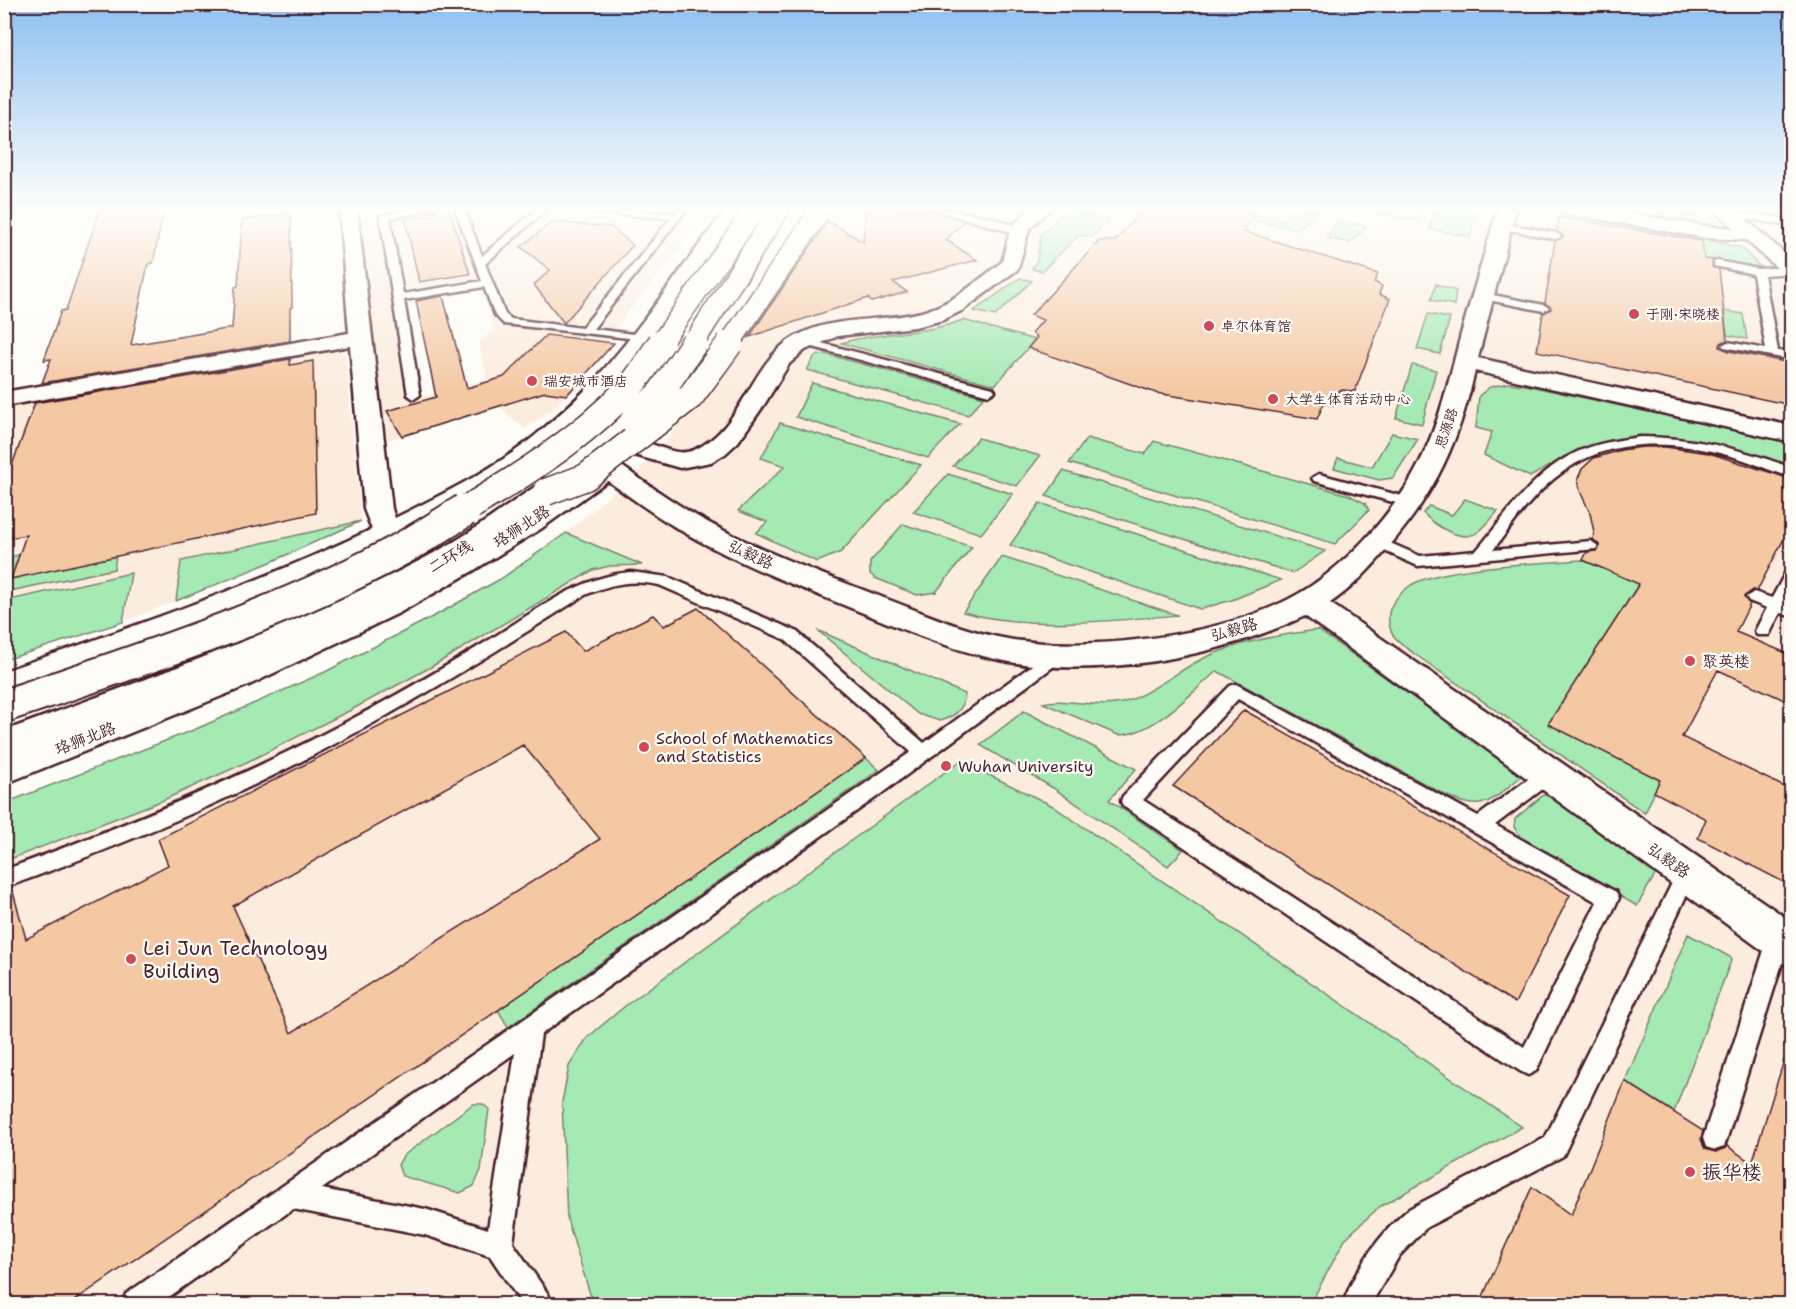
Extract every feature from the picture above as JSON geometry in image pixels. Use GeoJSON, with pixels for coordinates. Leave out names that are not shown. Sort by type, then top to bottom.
{"type":"FeatureCollection","features":[{"type":"Feature","properties":{"kind":"main road"},"geometry":{"type":"LineString","coordinates":[[354,270],[378,509],[386,534]]}},
{"type":"Feature","properties":{"kind":"main road","name":"二环线"},"geometry":{"type":"LineString","coordinates":[[4,706],[158,654],[289,603],[403,548],[516,479],[576,436],[630,387],[712,270]]}},
{"type":"Feature","properties":{"kind":"main road","name":"二环线"},"geometry":{"type":"LineString","coordinates":[[4,746],[246,655],[372,598],[458,552],[546,492],[613,440],[661,392],[740,270]]}},
{"type":"Feature","properties":{"kind":"main road","name":"珞狮北路"},"geometry":{"type":"LineString","coordinates":[[4,770],[204,691],[306,646],[383,609],[511,534],[607,468],[633,446],[648,429],[764,270]]}},
{"type":"Feature","properties":{"kind":"main road"},"geometry":{"type":"LineString","coordinates":[[546,492],[586,477],[690,396],[720,357],[780,270]]}},
{"type":"Feature","properties":{"kind":"main road"},"geometry":{"type":"LineString","coordinates":[[633,446],[685,460],[705,456],[728,437],[780,360],[806,342],[839,328],[927,318],[946,311],[1004,270]]}},
{"type":"Feature","properties":{"kind":"main road","name":"思源路"},"geometry":{"type":"LineString","coordinates":[[1308,603],[1348,572],[1376,542],[1425,477],[1443,442],[1489,270]]}},
{"type":"Feature","properties":{"kind":"main road"},"geometry":{"type":"LineString","coordinates":[[4,684],[201,615],[279,584],[386,534],[478,487],[537,447],[607,381],[642,338],[690,271],[762,274]]}},
{"type":"Feature","properties":{"kind":"main road"},"geometry":{"type":"LineString","coordinates":[[4,399],[360,338]]}},
{"type":"Feature","properties":{"kind":"main road"},"geometry":{"type":"LineString","coordinates":[[1466,362],[1791,434]]}},
{"type":"Feature","properties":{"kind":"main road","name":"弘毅路"},"geometry":{"type":"LineString","coordinates":[[607,468],[699,529],[728,544],[932,629],[982,645],[1055,657],[1107,655],[1149,649],[1237,630],[1308,603],[1785,943]]}},
{"type":"Feature","properties":{"kind":"lane"},"geometry":{"type":"LineString","coordinates":[[394,270],[414,395]]}},
{"type":"Feature","properties":{"kind":"lane"},"geometry":{"type":"LineString","coordinates":[[483,270],[500,315],[508,322],[642,338]]}},
{"type":"Feature","properties":{"kind":"lane"},"geometry":{"type":"LineString","coordinates":[[585,332],[635,270]]}},
{"type":"Feature","properties":{"kind":"lane"},"geometry":{"type":"LineString","coordinates":[[1748,270],[1791,271]]}},
{"type":"Feature","properties":{"kind":"lane"},"geometry":{"type":"LineString","coordinates":[[1758,272],[1773,354]]}},
{"type":"Feature","properties":{"kind":"lane"},"geometry":{"type":"LineString","coordinates":[[398,298],[488,283]]}},
{"type":"Feature","properties":{"kind":"lane"},"geometry":{"type":"LineString","coordinates":[[1482,296],[1544,308]]}},
{"type":"Feature","properties":{"kind":"lane"},"geometry":{"type":"LineString","coordinates":[[806,342],[989,391]]}},
{"type":"Feature","properties":{"kind":"lane"},"geometry":{"type":"LineString","coordinates":[[1728,345],[1791,357]]}},
{"type":"Feature","properties":{"kind":"lane"},"geometry":{"type":"LineString","coordinates":[[1479,557],[1555,471],[1587,452],[1611,444],[1649,441],[1691,445],[1742,456],[1791,473]]}},
{"type":"Feature","properties":{"kind":"lane"},"geometry":{"type":"LineString","coordinates":[[1318,478],[1408,502]]}},
{"type":"Feature","properties":{"kind":"lane"},"geometry":{"type":"LineString","coordinates":[[1376,542],[1418,561],[1591,546]]}},
{"type":"Feature","properties":{"kind":"lane"},"geometry":{"type":"LineString","coordinates":[[1763,632],[1791,573]]}},
{"type":"Feature","properties":{"kind":"lane"},"geometry":{"type":"LineString","coordinates":[[4,879],[186,808],[285,761],[399,702],[580,591],[606,580],[624,577],[644,576],[663,581],[790,635],[923,752]]}},
{"type":"Feature","properties":{"kind":"lane"},"geometry":{"type":"LineString","coordinates":[[1754,597],[1791,612]]}},
{"type":"Feature","properties":{"kind":"lane"},"geometry":{"type":"LineString","coordinates":[[136,1305],[530,1030],[1055,657]]}},
{"type":"Feature","properties":{"kind":"lane"},"geometry":{"type":"LineString","coordinates":[[1236,690],[1479,826],[1609,898],[1528,1063],[1130,801],[1236,690]]}},
{"type":"Feature","properties":{"kind":"lane"},"geometry":{"type":"LineString","coordinates":[[1479,826],[1548,774]]}},
{"type":"Feature","properties":{"kind":"lane"},"geometry":{"type":"LineString","coordinates":[[1358,1305],[1385,1251],[1400,1231],[1418,1218],[1554,1147],[1686,873]]}},
{"type":"Feature","properties":{"kind":"lane"},"geometry":{"type":"LineString","coordinates":[[1715,1138],[1785,943]]}},
{"type":"Feature","properties":{"kind":"lane"},"geometry":{"type":"LineString","coordinates":[[499,1246],[530,1030]]}},
{"type":"Feature","properties":{"kind":"lane"},"geometry":{"type":"LineString","coordinates":[[291,1197],[425,1222],[499,1246],[538,1305]]}},
{"type":"Feature","properties":{"kind":"shaded area"},"geometry":{"type":"Polygon","coordinates":[[[365,270],[662,270],[567,395],[525,429],[498,406],[388,440],[381,407],[365,270]],[[480,287],[404,300],[420,398],[487,379],[479,343],[494,329],[480,287]]]}},
{"type":"Feature","properties":{"kind":"shaded area","name":"Wuhan University"},"geometry":{"type":"Polygon","coordinates":[[[786,270],[1791,270],[1791,1304],[5,1304],[5,803],[196,729],[325,672],[502,578],[566,533],[638,471],[666,441],[740,341],[786,270]]]}},
{"type":"Feature","properties":{"kind":"shaded area"},"geometry":{"type":"Polygon","coordinates":[[[327,349],[345,354],[361,521],[271,562],[123,622],[5,660],[5,405],[327,349]]]}},
{"type":"Feature","properties":{"kind":"green space"},"geometry":{"type":"Polygon","coordinates":[[[1020,278],[1032,281],[995,316],[974,311],[1020,278]]]}},
{"type":"Feature","properties":{"kind":"green space"},"geometry":{"type":"Polygon","coordinates":[[[1436,284],[1456,291],[1454,305],[1431,300],[1436,284]]]}},
{"type":"Feature","properties":{"kind":"green space"},"geometry":{"type":"Polygon","coordinates":[[[1724,311],[1743,314],[1747,339],[1727,335],[1724,311]]]}},
{"type":"Feature","properties":{"kind":"green space"},"geometry":{"type":"Polygon","coordinates":[[[1428,314],[1450,318],[1440,354],[1417,349],[1428,314]]]}},
{"type":"Feature","properties":{"kind":"green space"},"geometry":{"type":"Polygon","coordinates":[[[963,320],[1035,340],[995,385],[841,343],[871,336],[933,328],[963,320]]]}},
{"type":"Feature","properties":{"kind":"green space"},"geometry":{"type":"Polygon","coordinates":[[[825,354],[984,397],[968,415],[807,370],[815,356],[825,354]]]}},
{"type":"Feature","properties":{"kind":"green space"},"geometry":{"type":"Polygon","coordinates":[[[1412,365],[1436,370],[1422,424],[1396,418],[1412,365]]]}},
{"type":"Feature","properties":{"kind":"green space"},"geometry":{"type":"Polygon","coordinates":[[[812,383],[960,424],[928,458],[796,417],[812,383]]]}},
{"type":"Feature","properties":{"kind":"green space"},"geometry":{"type":"Polygon","coordinates":[[[1509,383],[1791,443],[1791,470],[1766,460],[1647,438],[1613,441],[1585,448],[1530,477],[1484,455],[1492,432],[1476,428],[1479,396],[1490,387],[1509,383]]]}},
{"type":"Feature","properties":{"kind":"green space"},"geometry":{"type":"Polygon","coordinates":[[[780,423],[921,465],[841,552],[817,562],[756,533],[767,522],[738,511],[785,466],[761,458],[780,423]]]}},
{"type":"Feature","properties":{"kind":"green space"},"geometry":{"type":"Polygon","coordinates":[[[1392,433],[1418,439],[1393,478],[1379,480],[1334,468],[1338,458],[1372,467],[1392,433]]]}},
{"type":"Feature","properties":{"kind":"green space"},"geometry":{"type":"Polygon","coordinates":[[[978,438],[1040,456],[1017,486],[953,466],[978,438]]]}},
{"type":"Feature","properties":{"kind":"green space"},"geometry":{"type":"Polygon","coordinates":[[[1087,438],[1145,454],[1154,441],[1349,495],[1365,503],[1369,510],[1335,544],[1069,463],[1087,438]]]}},
{"type":"Feature","properties":{"kind":"green space"},"geometry":{"type":"Polygon","coordinates":[[[1063,471],[1325,551],[1293,573],[1046,496],[1063,471]]]}},
{"type":"Feature","properties":{"kind":"green space"},"geometry":{"type":"Polygon","coordinates":[[[948,474],[1013,494],[981,534],[913,512],[948,474]]]}},
{"type":"Feature","properties":{"kind":"green space"},"geometry":{"type":"Polygon","coordinates":[[[1465,499],[1498,511],[1483,528],[1471,535],[1464,536],[1449,532],[1423,513],[1429,506],[1452,515],[1465,499]]]}},
{"type":"Feature","properties":{"kind":"green space"},"geometry":{"type":"Polygon","coordinates":[[[1040,503],[1281,580],[1232,600],[1200,609],[1010,545],[1040,503]]]}},
{"type":"Feature","properties":{"kind":"green space"},"geometry":{"type":"Polygon","coordinates":[[[361,521],[271,562],[176,601],[181,561],[361,521]]]}},
{"type":"Feature","properties":{"kind":"green space"},"geometry":{"type":"Polygon","coordinates":[[[903,524],[972,547],[936,592],[917,595],[870,574],[870,562],[903,524]]]}},
{"type":"Feature","properties":{"kind":"green space"},"geometry":{"type":"Polygon","coordinates":[[[566,533],[642,565],[610,566],[593,570],[431,667],[245,763],[161,801],[5,861],[5,803],[196,729],[325,672],[502,578],[566,533]]]}},
{"type":"Feature","properties":{"kind":"green space"},"geometry":{"type":"Polygon","coordinates":[[[19,555],[12,578],[116,556],[114,569],[5,592],[4,558],[19,555]]]}},
{"type":"Feature","properties":{"kind":"green space"},"geometry":{"type":"Polygon","coordinates":[[[1002,557],[1178,615],[1098,621],[1041,622],[987,618],[963,612],[1002,557]]]}},
{"type":"Feature","properties":{"kind":"green space"},"geometry":{"type":"Polygon","coordinates":[[[1583,560],[1639,584],[1549,724],[1660,780],[1645,813],[1413,653],[1395,638],[1390,627],[1389,613],[1394,601],[1411,585],[1426,579],[1494,566],[1583,560]]]}},
{"type":"Feature","properties":{"kind":"green space"},"geometry":{"type":"Polygon","coordinates":[[[131,573],[123,622],[5,660],[5,601],[131,573]]]}},
{"type":"Feature","properties":{"kind":"green space"},"geometry":{"type":"Polygon","coordinates":[[[817,630],[965,694],[961,708],[950,717],[940,721],[918,714],[817,630]]]}},
{"type":"Feature","properties":{"kind":"green space"},"geometry":{"type":"Polygon","coordinates":[[[1318,630],[1523,775],[1488,802],[1471,804],[1460,802],[1217,671],[1158,721],[1131,733],[1118,735],[1043,703],[1063,701],[1105,705],[1125,702],[1215,653],[1259,640],[1318,630]]]}},
{"type":"Feature","properties":{"kind":"green space"},"geometry":{"type":"Polygon","coordinates":[[[1024,711],[1136,769],[1109,800],[1183,850],[1168,866],[1053,788],[980,745],[1024,711]]]}},
{"type":"Feature","properties":{"kind":"green space"},"geometry":{"type":"Polygon","coordinates":[[[866,758],[879,770],[508,1027],[498,1010],[866,758]]]}},
{"type":"Feature","properties":{"kind":"green space"},"geometry":{"type":"Polygon","coordinates":[[[960,761],[1051,805],[1522,1127],[1379,1207],[1346,1238],[1310,1304],[598,1304],[590,1294],[567,1219],[562,1102],[569,1066],[587,1038],[625,1006],[960,761]]]}},
{"type":"Feature","properties":{"kind":"green space"},"geometry":{"type":"Polygon","coordinates":[[[1547,792],[1658,870],[1637,906],[1521,838],[1514,827],[1515,819],[1547,792]]]}},
{"type":"Feature","properties":{"kind":"green space"},"geometry":{"type":"Polygon","coordinates":[[[1688,934],[1732,958],[1674,1112],[1625,1081],[1688,934]]]}},
{"type":"Feature","properties":{"kind":"green space"},"geometry":{"type":"Polygon","coordinates":[[[473,1104],[482,1104],[489,1109],[481,1170],[474,1186],[460,1193],[402,1176],[398,1165],[403,1156],[473,1104]]]}},
{"type":"Feature","properties":{"kind":"building"},"geometry":{"type":"Polygon","coordinates":[[[79,270],[147,270],[131,345],[232,328],[235,287],[238,286],[239,270],[292,270],[290,341],[42,383],[51,359],[44,360],[61,311],[66,310],[79,270]]]}},
{"type":"Feature","properties":{"kind":"building"},"geometry":{"type":"Polygon","coordinates":[[[416,270],[469,270],[470,274],[419,282],[416,270]]]}},
{"type":"Feature","properties":{"kind":"building"},"geometry":{"type":"Polygon","coordinates":[[[550,270],[611,270],[564,323],[534,285],[550,270]]]}},
{"type":"Feature","properties":{"kind":"building"},"geometry":{"type":"Polygon","coordinates":[[[795,270],[938,270],[893,282],[907,292],[872,302],[868,298],[749,337],[795,270]]]}},
{"type":"Feature","properties":{"kind":"building","name":"卓尔体育馆"},"geometry":{"type":"Polygon","coordinates":[[[1072,270],[1366,270],[1378,274],[1374,282],[1382,286],[1379,294],[1390,299],[1355,391],[1340,390],[1334,405],[1324,403],[1317,419],[1156,393],[1028,348],[1037,337],[1032,333],[1043,320],[1031,315],[1072,270]]]}},
{"type":"Feature","properties":{"kind":"building","name":"于刚·宋晓楼"},"geometry":{"type":"Polygon","coordinates":[[[1550,270],[1719,270],[1727,340],[1721,343],[1720,347],[1729,351],[1791,363],[1791,405],[1537,351],[1543,313],[1551,309],[1545,303],[1550,270]]]}},
{"type":"Feature","properties":{"kind":"building"},"geometry":{"type":"Polygon","coordinates":[[[443,296],[467,388],[504,377],[546,335],[614,343],[567,395],[545,392],[402,436],[387,411],[436,397],[416,301],[443,296]]]}},
{"type":"Feature","properties":{"kind":"building"},"geometry":{"type":"Polygon","coordinates":[[[290,359],[290,365],[313,361],[316,513],[11,579],[26,535],[4,539],[4,487],[35,403],[290,359]]]}},
{"type":"Feature","properties":{"kind":"building","name":"聚英楼"},"geometry":{"type":"Polygon","coordinates":[[[1665,447],[1709,453],[1791,479],[1791,525],[1757,591],[1753,590],[1744,597],[1750,604],[1736,632],[1791,655],[1791,703],[1718,670],[1682,737],[1791,790],[1791,886],[1698,838],[1706,819],[1654,792],[1660,780],[1548,724],[1639,584],[1583,560],[1587,552],[1596,551],[1600,546],[1593,539],[1590,513],[1580,491],[1578,478],[1582,469],[1594,458],[1621,450],[1665,447]]]}},
{"type":"Feature","properties":{"kind":"building","name":"Lei Jun Technology Building"},"geometry":{"type":"Polygon","coordinates":[[[698,608],[866,758],[68,1305],[4,1305],[4,893],[13,892],[26,939],[168,865],[158,839],[566,632],[583,651],[653,615],[664,626],[698,608]],[[523,745],[233,906],[291,1033],[600,839],[523,745]]]}},
{"type":"Feature","properties":{"kind":"building"},"geometry":{"type":"Polygon","coordinates":[[[1244,710],[1570,895],[1515,1003],[1173,786],[1244,710]]]}},
{"type":"Feature","properties":{"kind":"building"},"geometry":{"type":"Polygon","coordinates":[[[1785,1057],[1791,1058],[1791,1305],[1479,1305],[1532,1187],[1571,1215],[1625,1081],[1703,1131],[1701,1139],[1705,1149],[1716,1152],[1727,1146],[1752,1163],[1785,1057]]]}},
{"type":"Feature","properties":{"kind":"place","name":"于刚·宋晓楼"},"geometry":{"type":"Point","coordinates":[1634,314]}},
{"type":"Feature","properties":{"kind":"place","name":"卓尔体育馆"},"geometry":{"type":"Point","coordinates":[1209,326]}},
{"type":"Feature","properties":{"kind":"place","name":"瑞安城市酒店"},"geometry":{"type":"Point","coordinates":[532,381]}},
{"type":"Feature","properties":{"kind":"place","name":"大学生体育活动中心"},"geometry":{"type":"Point","coordinates":[1273,399]}},
{"type":"Feature","properties":{"kind":"place","name":"聚英楼"},"geometry":{"type":"Point","coordinates":[1690,661]}},
{"type":"Feature","properties":{"kind":"place","name":"School of Mathematics and Statistics"},"geometry":{"type":"Point","coordinates":[644,747]}},
{"type":"Feature","properties":{"kind":"place","name":"Wuhan University"},"geometry":{"type":"Point","coordinates":[946,766]}},
{"type":"Feature","properties":{"kind":"place","name":"Lei Jun Technology Building"},"geometry":{"type":"Point","coordinates":[131,959]}},
{"type":"Feature","properties":{"kind":"place","name":"振华楼"},"geometry":{"type":"Point","coordinates":[1690,1172]}}]}
